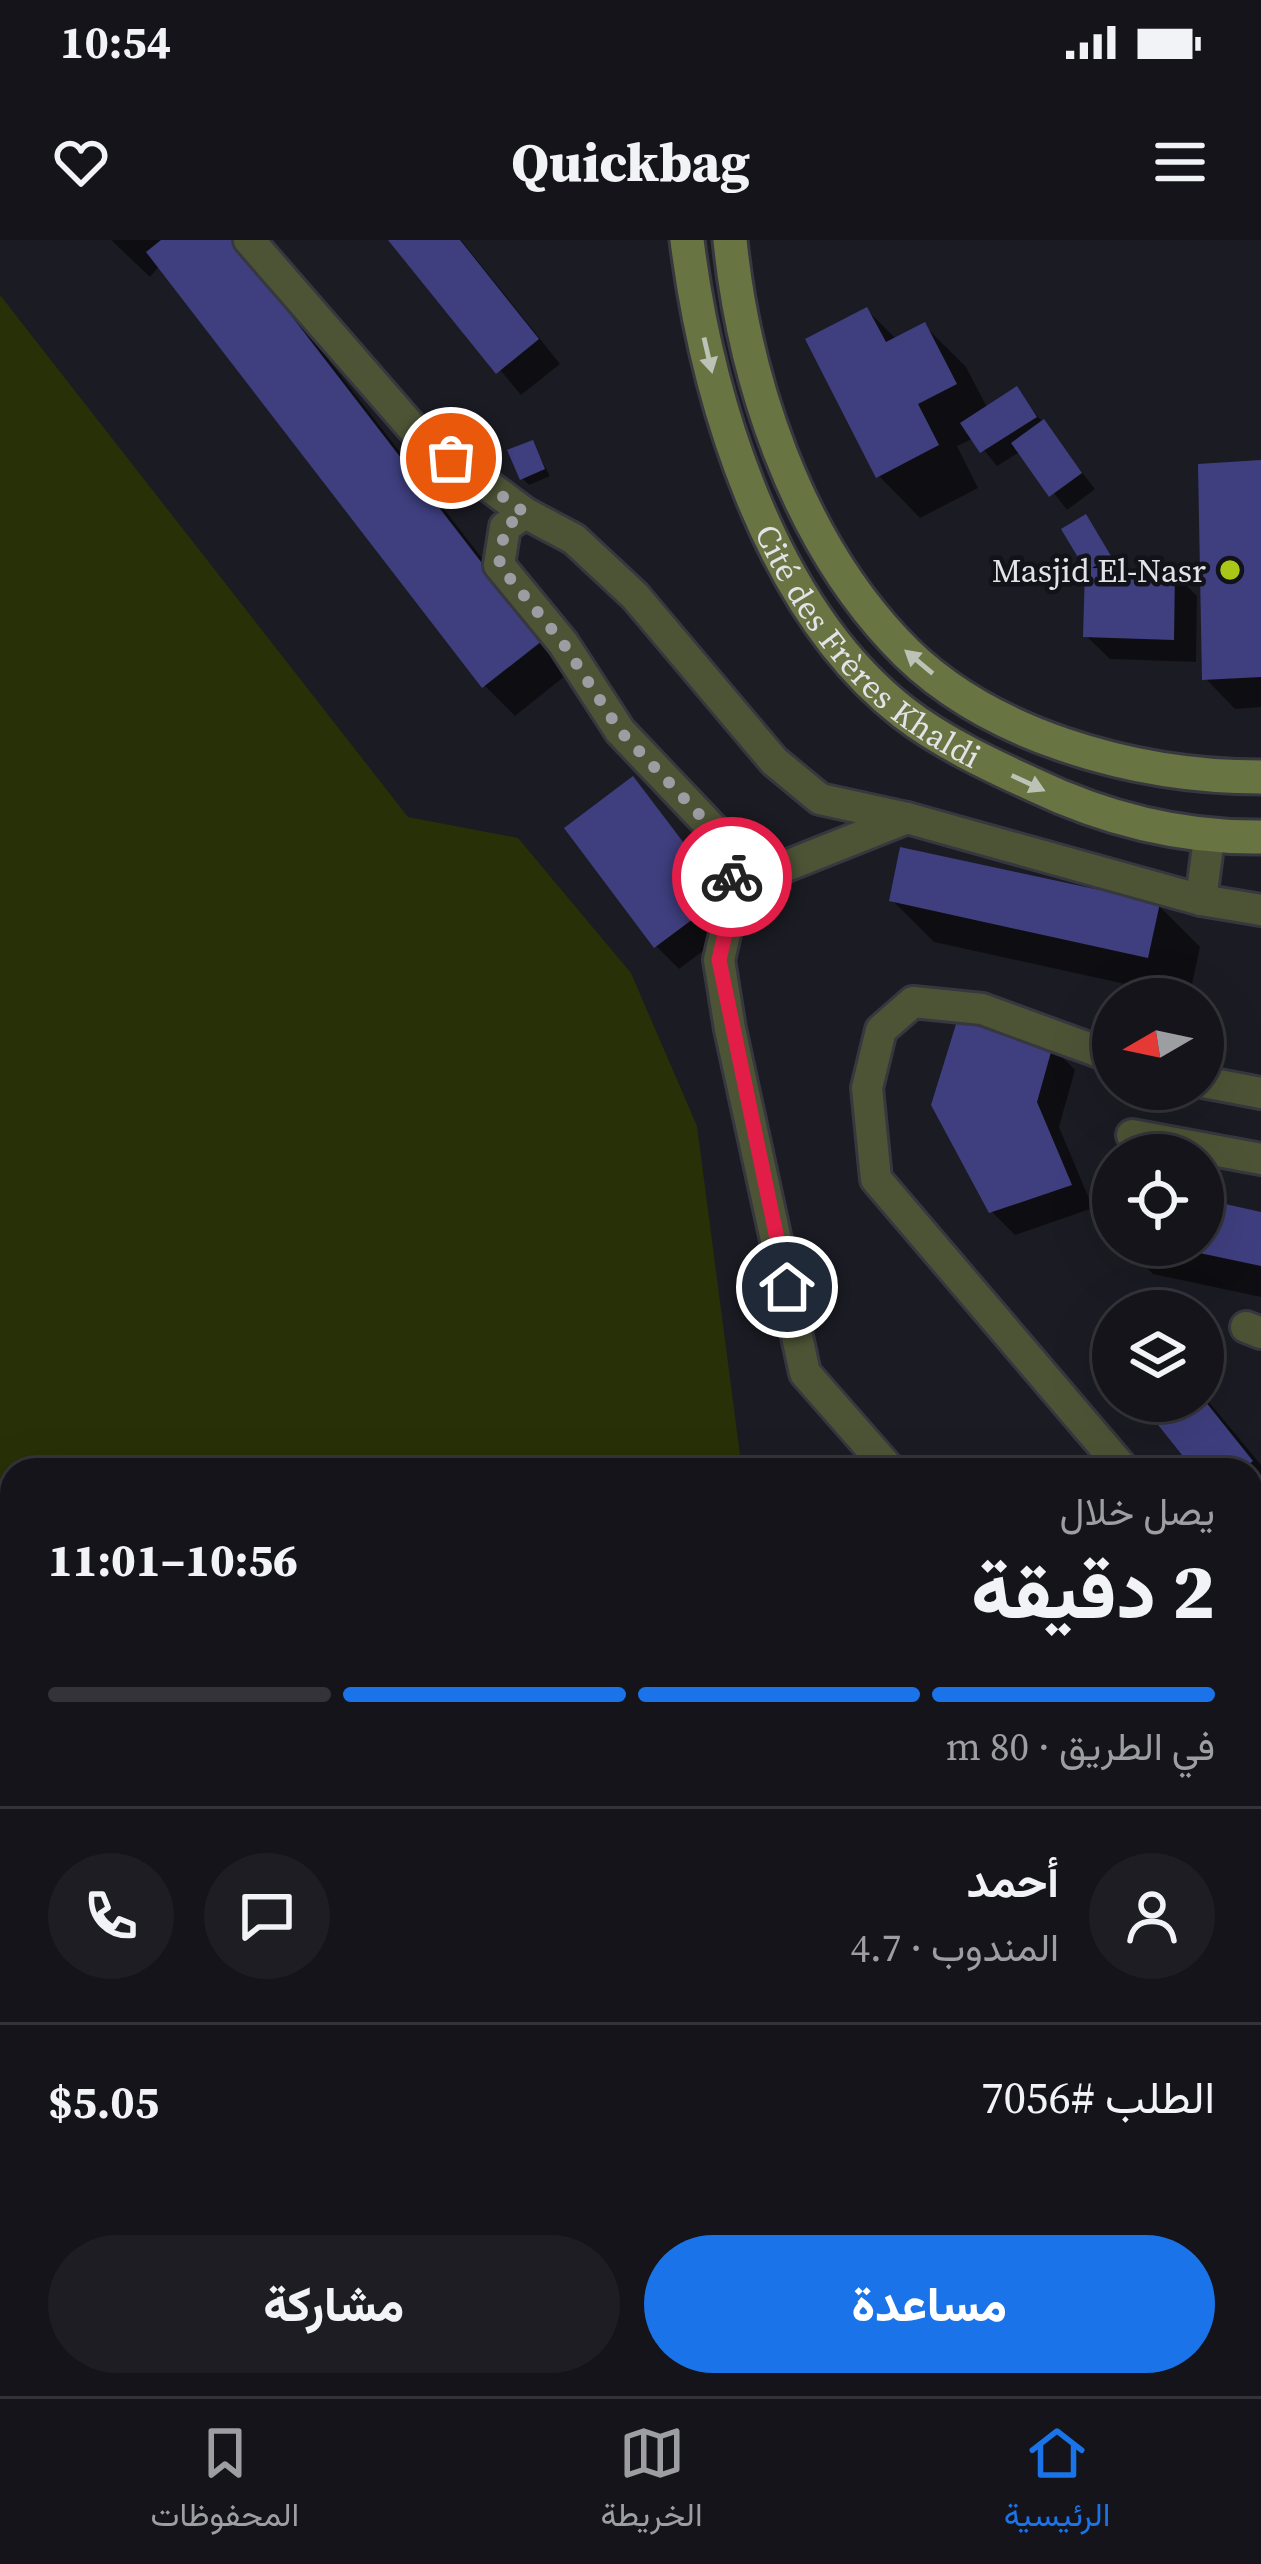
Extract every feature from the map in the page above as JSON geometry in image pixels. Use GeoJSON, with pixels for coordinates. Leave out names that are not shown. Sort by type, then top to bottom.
{"type":"FeatureCollection","features":[{"type":"Feature","properties":{"kind":"main road","name":"Cité des Frères Khaldi"},"geometry":{"type":"LineString","coordinates":[[687,240],[709,363],[734,446],[773,542],[818,617],[863,675],[905,714],[999,769],[1089,808],[1147,827],[1209,838],[1261,837]]}},
{"type":"Feature","properties":{"kind":"main road","name":"Cité des Frères Khaldi"},"geometry":{"type":"LineString","coordinates":[[730,240],[750,358],[776,438],[837,560],[896,642],[939,680],[1019,726],[1145,769],[1261,777]]}},
{"type":"Feature","properties":{"kind":"street"},"geometry":{"type":"LineString","coordinates":[[249,240],[414,430],[525,513],[574,538],[635,596],[774,760],[820,800],[907,818],[1201,900],[1261,910]]}},
{"type":"Feature","properties":{"kind":"street"},"geometry":{"type":"LineString","coordinates":[[525,513],[505,527],[499,565],[563,643],[620,731],[715,831],[736,886],[719,960],[806,1373],[880,1458]]}},
{"type":"Feature","properties":{"kind":"street"},"geometry":{"type":"LineString","coordinates":[[736,886],[907,818]]}},
{"type":"Feature","properties":{"kind":"street"},"geometry":{"type":"LineString","coordinates":[[1201,900],[1209,838]]}},
{"type":"Feature","properties":{"kind":"street"},"geometry":{"type":"LineString","coordinates":[[1092,1050],[982,1009],[914,1002],[881,1030],[867,1088],[876,1179],[1114,1458]]}},
{"type":"Feature","properties":{"kind":"street"},"geometry":{"type":"LineString","coordinates":[[1224,1086],[1261,1094]]}},
{"type":"Feature","properties":{"kind":"street"},"geometry":{"type":"LineString","coordinates":[[1224,1153],[1261,1160]]}},
{"type":"Feature","properties":{"kind":"green space"},"geometry":{"type":"Polygon","coordinates":[[[0,295],[408,817],[518,838],[631,973],[697,1126],[740,1458],[0,1458],[0,295]]]}},
{"type":"Feature","properties":{"kind":"building"},"geometry":{"type":"Polygon","coordinates":[[[161,240],[233,240],[542,641],[482,688],[146,252],[161,240]]]}},
{"type":"Feature","properties":{"kind":"building"},"geometry":{"type":"Polygon","coordinates":[[[388,240],[460,240],[539,339],[496,374],[388,240]]]}},
{"type":"Feature","properties":{"kind":"building"},"geometry":{"type":"Polygon","coordinates":[[[867,307],[886,342],[925,322],[957,384],[918,404],[939,445],[876,478],[805,339],[867,307]]]}},
{"type":"Feature","properties":{"kind":"building"},"geometry":{"type":"Polygon","coordinates":[[[1017,386],[1037,417],[980,453],[960,423],[1017,386]]]}},
{"type":"Feature","properties":{"kind":"building"},"geometry":{"type":"Polygon","coordinates":[[[1044,419],[1082,473],[1049,497],[1011,443],[1044,419]]]}},
{"type":"Feature","properties":{"kind":"building"},"geometry":{"type":"Polygon","coordinates":[[[533,440],[545,469],[520,480],[507,450],[533,440]]]}},
{"type":"Feature","properties":{"kind":"building","name":"Masjid El-Nasr"},"geometry":{"type":"Polygon","coordinates":[[[1261,460],[1261,677],[1202,680],[1198,464],[1261,460]]]}},
{"type":"Feature","properties":{"kind":"building"},"geometry":{"type":"Polygon","coordinates":[[[1086,514],[1111,556],[1092,568],[1175,570],[1174,640],[1083,637],[1085,569],[1061,529],[1086,514]]]}},
{"type":"Feature","properties":{"kind":"building"},"geometry":{"type":"Polygon","coordinates":[[[633,776],[724,896],[654,948],[564,828],[633,776]]]}},
{"type":"Feature","properties":{"kind":"building"},"geometry":{"type":"Polygon","coordinates":[[[900,847],[1160,903],[1148,958],[889,901],[900,847]]]}},
{"type":"Feature","properties":{"kind":"building"},"geometry":{"type":"Polygon","coordinates":[[[957,1021],[1053,1045],[1037,1102],[1072,1185],[989,1213],[931,1105],[957,1021]]]}},
{"type":"Feature","properties":{"kind":"building"},"geometry":{"type":"Polygon","coordinates":[[[1224,1204],[1261,1212],[1261,1266],[1224,1258],[1224,1204]]]}},
{"type":"Feature","properties":{"kind":"building"},"geometry":{"type":"Polygon","coordinates":[[[1156,1422],[1222,1422],[1251,1458],[1184,1458],[1156,1422]]]}},
{"type":"Feature","properties":{"kind":"way so far"},"geometry":{"type":"LineString","coordinates":[[451,458],[525,513],[505,527],[499,565],[563,643],[620,731],[715,831],[732,877]]}},
{"type":"Feature","properties":{"kind":"place","name":"Masjid El-Nasr"},"geometry":{"type":"Point","coordinates":[1230,570]}},
{"type":"Feature","properties":{"kind":"route"},"geometry":{"type":"LineString","coordinates":[[732,877],[736,886],[719,960],[787,1287]]}}]}
